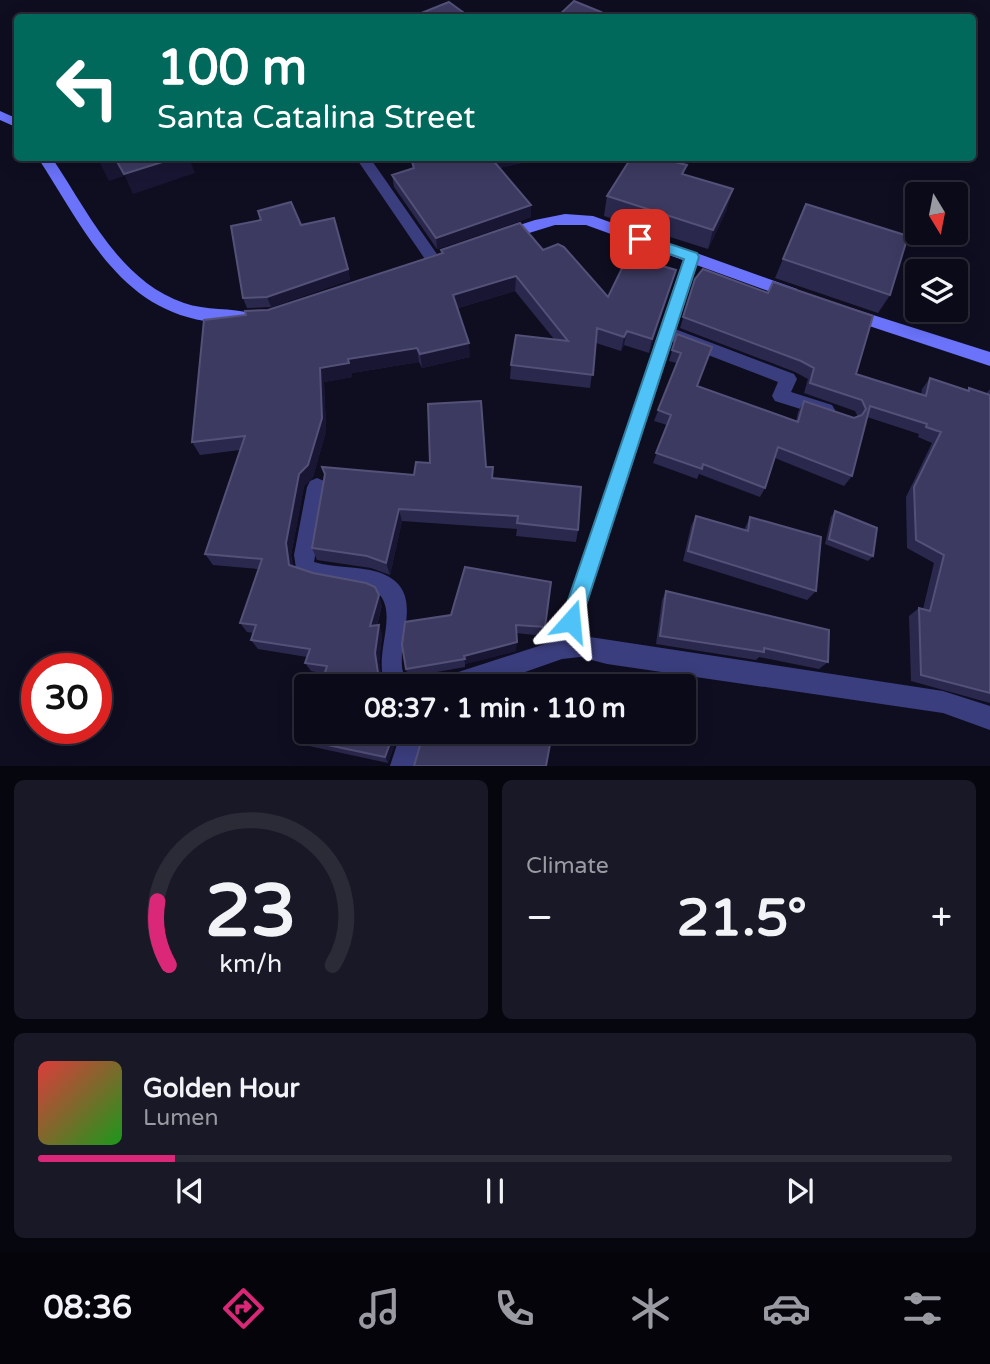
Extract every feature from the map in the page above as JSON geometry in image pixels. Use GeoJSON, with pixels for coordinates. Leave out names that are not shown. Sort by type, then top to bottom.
{"type":"FeatureCollection","features":[{"type":"Feature","properties":{"kind":"street"},"geometry":{"type":"LineString","coordinates":[[47,161],[89,230],[129,279],[174,308],[207,317],[259,317]]}},
{"type":"Feature","properties":{"kind":"street"},"geometry":{"type":"LineString","coordinates":[[365,161],[433,261]]}},
{"type":"Feature","properties":{"kind":"street"},"geometry":{"type":"LineString","coordinates":[[492,240],[549,219],[567,217],[588,220],[803,298]]}},
{"type":"Feature","properties":{"kind":"street"},"geometry":{"type":"LineString","coordinates":[[562,648],[692,257]]}},
{"type":"Feature","properties":{"kind":"street"},"geometry":{"type":"LineString","coordinates":[[841,310],[990,359]]}},
{"type":"Feature","properties":{"kind":"street"},"geometry":{"type":"LineString","coordinates":[[667,332],[788,379],[781,396],[848,418]]}},
{"type":"Feature","properties":{"kind":"street"},"geometry":{"type":"LineString","coordinates":[[317,487],[304,568],[314,574],[378,581],[393,594],[397,609],[390,668],[393,674]]}},
{"type":"Feature","properties":{"kind":"street"},"geometry":{"type":"LineString","coordinates":[[488,674],[562,648],[580,646],[607,653],[943,702],[990,718]]}},
{"type":"Feature","properties":{"kind":"street"},"geometry":{"type":"LineString","coordinates":[[402,765],[409,744]]}},
{"type":"Feature","properties":{"kind":"building"},"geometry":{"type":"Polygon","coordinates":[[[574,1],[601,12],[599,14],[560,14],[574,1]]]}},
{"type":"Feature","properties":{"kind":"building"},"geometry":{"type":"Polygon","coordinates":[[[449,2],[466,14],[419,14],[449,2]]]}},
{"type":"Feature","properties":{"kind":"building"},"geometry":{"type":"Polygon","coordinates":[[[117,161],[165,161],[124,174],[117,161]]]}},
{"type":"Feature","properties":{"kind":"building"},"geometry":{"type":"Polygon","coordinates":[[[412,161],[494,161],[531,205],[436,238],[392,175],[414,168],[412,161]]]}},
{"type":"Feature","properties":{"kind":"building"},"geometry":{"type":"Polygon","coordinates":[[[629,161],[671,161],[687,165],[682,174],[733,189],[713,230],[607,196],[629,161]]]}},
{"type":"Feature","properties":{"kind":"building"},"geometry":{"type":"Polygon","coordinates":[[[291,202],[301,225],[334,218],[348,269],[267,297],[243,298],[231,226],[261,220],[258,211],[291,202]]]}},
{"type":"Feature","properties":{"kind":"building"},"geometry":{"type":"Polygon","coordinates":[[[806,204],[905,235],[905,245],[890,295],[783,259],[806,204]]]}},
{"type":"Feature","properties":{"kind":"building"},"geometry":{"type":"Polygon","coordinates":[[[520,223],[543,250],[558,244],[564,247],[608,297],[628,256],[676,270],[652,339],[627,331],[624,337],[597,328],[593,375],[511,365],[516,335],[568,341],[516,276],[453,295],[469,343],[420,354],[417,348],[348,359],[349,363],[320,368],[322,418],[308,465],[299,474],[286,543],[289,565],[313,573],[366,583],[375,587],[379,595],[370,626],[379,625],[375,653],[378,673],[324,674],[327,666],[305,663],[310,649],[251,640],[256,625],[240,623],[262,559],[205,554],[245,436],[192,442],[204,320],[246,315],[245,311],[268,310],[443,253],[441,250],[520,223]]]}},
{"type":"Feature","properties":{"kind":"building"},"geometry":{"type":"Polygon","coordinates":[[[703,269],[768,293],[773,282],[873,316],[856,374],[926,396],[930,378],[990,395],[990,693],[921,675],[919,608],[930,611],[944,555],[916,540],[914,487],[941,432],[926,427],[927,424],[870,406],[852,476],[778,447],[765,488],[703,464],[702,469],[656,453],[671,415],[658,410],[681,353],[672,350],[677,334],[712,347],[697,386],[798,422],[804,401],[854,418],[862,415],[866,409],[862,400],[810,383],[814,368],[801,361],[683,317],[695,279],[703,269]]]}},
{"type":"Feature","properties":{"kind":"building"},"geometry":{"type":"Polygon","coordinates":[[[481,401],[486,467],[493,467],[492,478],[581,487],[578,530],[517,523],[518,516],[399,509],[386,563],[367,556],[312,548],[325,474],[322,467],[414,475],[416,462],[430,463],[428,404],[481,401]]]}},
{"type":"Feature","properties":{"kind":"building"},"geometry":{"type":"Polygon","coordinates":[[[835,511],[877,528],[873,556],[829,539],[835,511]]]}},
{"type":"Feature","properties":{"kind":"building"},"geometry":{"type":"Polygon","coordinates":[[[696,516],[748,531],[750,517],[821,537],[816,591],[688,551],[696,516]]]}},
{"type":"Feature","properties":{"kind":"building"},"geometry":{"type":"Polygon","coordinates":[[[465,567],[551,582],[545,627],[516,625],[517,642],[464,656],[465,659],[406,669],[402,645],[405,622],[451,615],[465,567]]]}},
{"type":"Feature","properties":{"kind":"building"},"geometry":{"type":"Polygon","coordinates":[[[666,591],[829,630],[828,662],[764,648],[764,652],[660,636],[666,591]]]}},
{"type":"Feature","properties":{"kind":"building"},"geometry":{"type":"Polygon","coordinates":[[[323,744],[390,744],[385,757],[323,744]]]}},
{"type":"Feature","properties":{"kind":"building"},"geometry":{"type":"Polygon","coordinates":[[[420,744],[550,744],[546,766],[414,766],[420,744]]]}},
{"type":"Feature","properties":{"kind":"route"},"geometry":{"type":"LineString","coordinates":[[571,621],[692,257],[640,239]]}}]}
